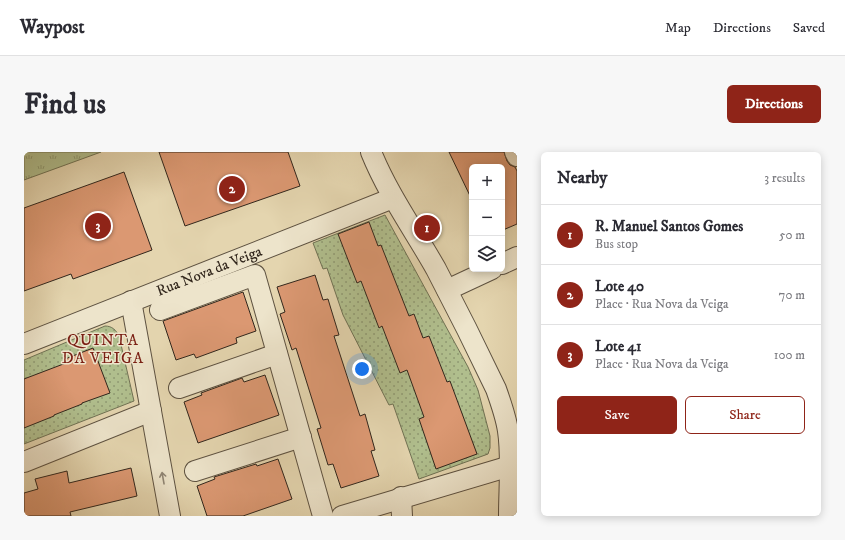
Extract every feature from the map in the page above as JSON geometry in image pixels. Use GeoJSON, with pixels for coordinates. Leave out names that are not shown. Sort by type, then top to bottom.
{"type":"FeatureCollection","features":[{"type":"Feature","properties":{"kind":"street"},"geometry":{"type":"LineString","coordinates":[[371,152],[393,198],[447,290],[496,389],[513,433],[510,466],[509,516]]}},
{"type":"Feature","properties":{"kind":"street"},"geometry":{"type":"LineString","coordinates":[[515,152],[517,156]]}},
{"type":"Feature","properties":{"kind":"street","name":"Rua Nova da Veiga"},"geometry":{"type":"LineString","coordinates":[[24,344],[393,198]]}},
{"type":"Feature","properties":{"kind":"street"},"geometry":{"type":"LineString","coordinates":[[447,290],[484,272]]}},
{"type":"Feature","properties":{"kind":"street"},"geometry":{"type":"LineString","coordinates":[[160,310],[255,275],[323,516]]}},
{"type":"Feature","properties":{"kind":"street"},"geometry":{"type":"LineString","coordinates":[[131,301],[170,516]]}},
{"type":"Feature","properties":{"kind":"street"},"geometry":{"type":"LineString","coordinates":[[179,388],[277,354]]}},
{"type":"Feature","properties":{"kind":"street"},"geometry":{"type":"LineString","coordinates":[[24,462],[151,411]]}},
{"type":"Feature","properties":{"kind":"street"},"geometry":{"type":"LineString","coordinates":[[195,472],[301,437]]}},
{"type":"Feature","properties":{"kind":"street"},"geometry":{"type":"LineString","coordinates":[[342,516],[402,507],[510,466]]}},
{"type":"Feature","properties":{"kind":"green space"},"geometry":{"type":"Polygon","coordinates":[[[24,152],[101,152],[24,180],[24,152]]]}},
{"type":"Feature","properties":{"kind":"green space"},"geometry":{"type":"Polygon","coordinates":[[[385,215],[468,367],[478,390],[490,436],[490,448],[488,454],[419,479],[393,404],[389,405],[343,315],[327,268],[323,269],[313,243],[385,215]]]}},
{"type":"Feature","properties":{"kind":"green space"},"geometry":{"type":"Polygon","coordinates":[[[105,326],[114,329],[119,336],[134,401],[24,444],[24,360],[105,326]]]}},
{"type":"Feature","properties":{"kind":"building"},"geometry":{"type":"Polygon","coordinates":[[[159,152],[288,152],[300,186],[185,226],[159,152]]]}},
{"type":"Feature","properties":{"kind":"building"},"geometry":{"type":"Polygon","coordinates":[[[449,152],[504,152],[507,161],[510,165],[515,167],[517,171],[517,224],[505,229],[505,164],[469,164],[469,194],[449,152]]]}},
{"type":"Feature","properties":{"kind":"building"},"geometry":{"type":"Polygon","coordinates":[[[124,172],[152,250],[73,279],[71,274],[24,291],[24,208],[124,172]]]}},
{"type":"Feature","properties":{"kind":"building"},"geometry":{"type":"Polygon","coordinates":[[[369,222],[378,246],[381,245],[409,316],[414,314],[423,338],[429,336],[447,382],[450,381],[477,454],[436,469],[419,419],[424,417],[407,370],[400,373],[382,326],[379,328],[361,281],[357,283],[338,234],[369,222]]]}},
{"type":"Feature","properties":{"kind":"building"},"geometry":{"type":"Polygon","coordinates":[[[315,275],[323,300],[328,299],[339,335],[334,336],[360,416],[365,414],[375,450],[371,451],[379,476],[341,488],[333,464],[328,465],[317,429],[321,428],[296,348],[292,350],[280,314],[285,312],[277,287],[315,275]]]}},
{"type":"Feature","properties":{"kind":"building"},"geometry":{"type":"Polygon","coordinates":[[[243,292],[256,331],[236,338],[237,343],[196,358],[194,354],[176,360],[163,321],[243,292]]]}},
{"type":"Feature","properties":{"kind":"building"},"geometry":{"type":"Polygon","coordinates":[[[93,348],[110,393],[82,403],[24,428],[24,379],[66,363],[65,359],[93,348]]]}},
{"type":"Feature","properties":{"kind":"building"},"geometry":{"type":"Polygon","coordinates":[[[265,375],[279,415],[198,443],[184,402],[202,395],[201,393],[242,378],[244,382],[265,375]]]}},
{"type":"Feature","properties":{"kind":"building"},"geometry":{"type":"Polygon","coordinates":[[[278,459],[292,499],[243,516],[207,516],[197,486],[215,479],[214,477],[278,459]]]}},
{"type":"Feature","properties":{"kind":"building"},"geometry":{"type":"Polygon","coordinates":[[[131,468],[137,496],[70,512],[71,516],[24,516],[24,493],[38,489],[35,479],[67,471],[69,483],[131,468]]]}},
{"type":"Feature","properties":{"kind":"place","name":"Lote 40"},"geometry":{"type":"Point","coordinates":[232,189]}},
{"type":"Feature","properties":{"kind":"place","name":"Lote 41"},"geometry":{"type":"Point","coordinates":[98,226]}},
{"type":"Feature","properties":{"kind":"place","name":"R. Manuel Santos Gomes"},"geometry":{"type":"Point","coordinates":[427,228]}},
{"type":"Feature","properties":{"kind":"district","name":"QUINTA DA VEIGA"},"geometry":{"type":"Point","coordinates":[103,348]}}]}
